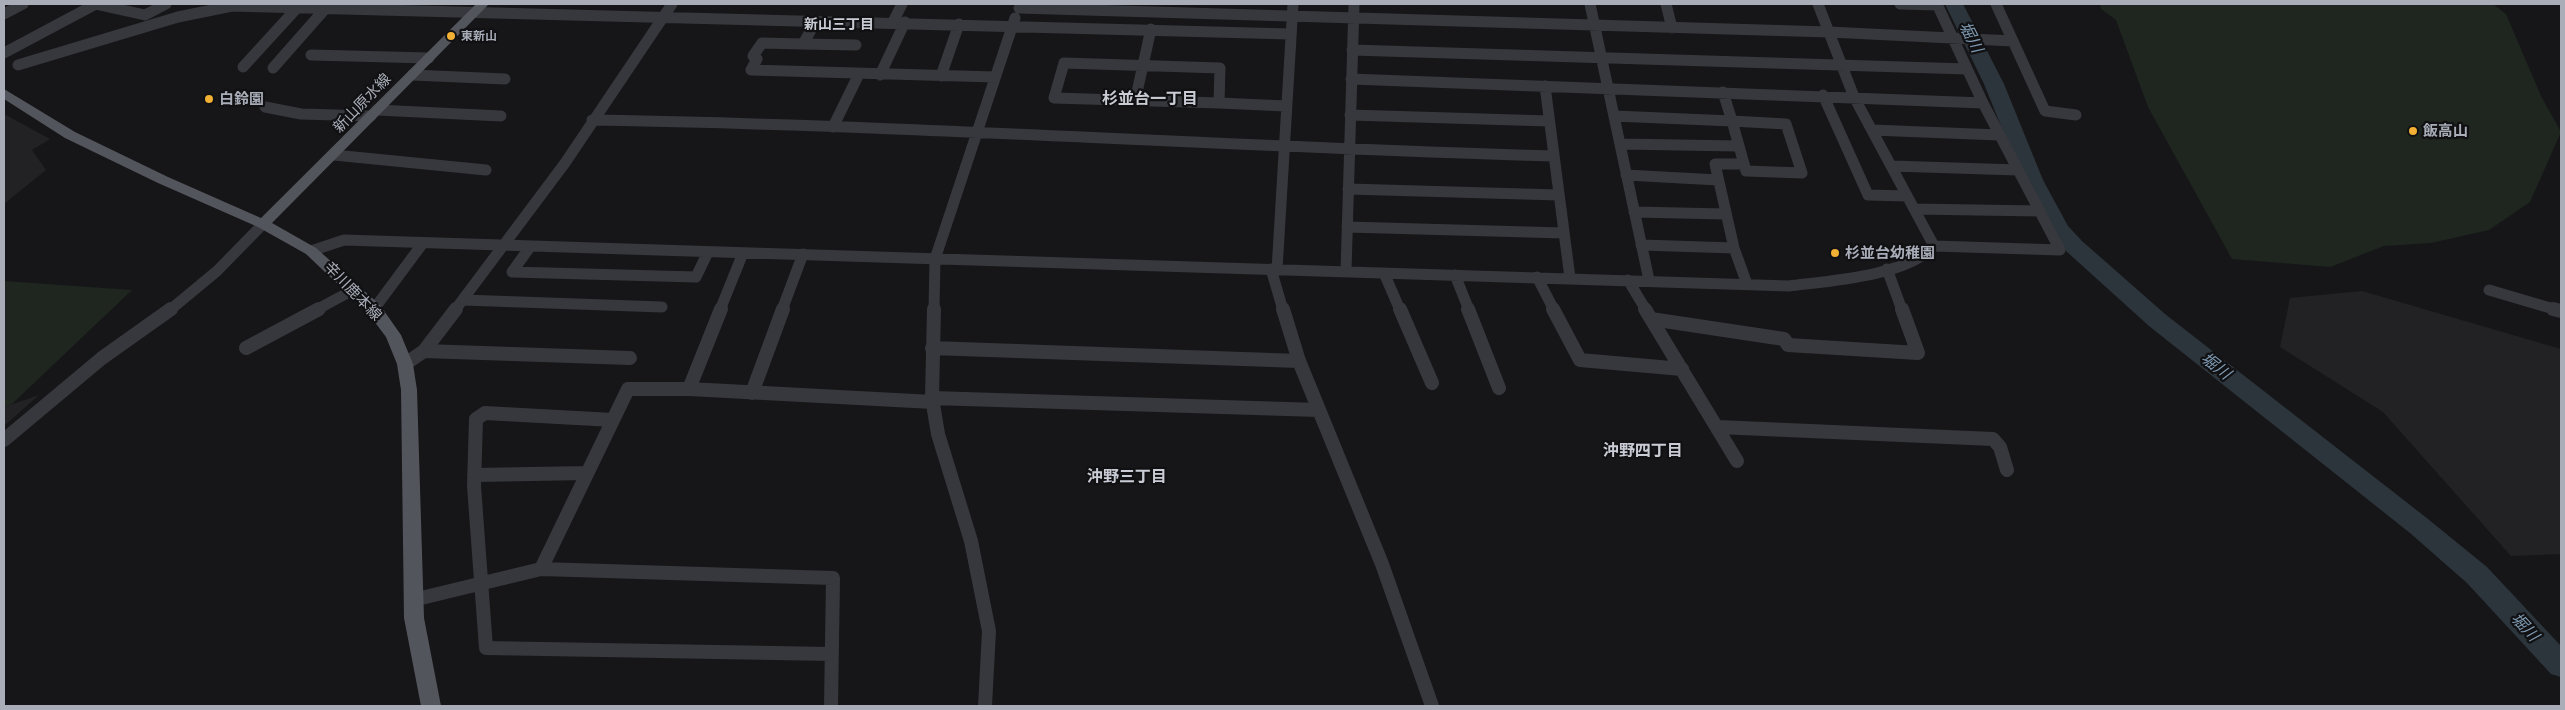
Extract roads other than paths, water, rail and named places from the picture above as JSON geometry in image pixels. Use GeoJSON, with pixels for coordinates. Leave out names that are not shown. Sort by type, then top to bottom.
{"type":"FeatureCollection","features":[{"type":"Feature","properties":{"kind":"main road","name":"新山原水線"},"geometry":{"type":"LineString","coordinates":[[263,224],[479,8]]}},
{"type":"Feature","properties":{"kind":"main road","name":"辛川鹿本線"},"geometry":{"type":"LineString","coordinates":[[4,93],[77,139],[163,180],[263,224],[311,251],[374,309],[393,335],[405,364],[409,390],[414,618],[430,706]]}},
{"type":"Feature","properties":{"kind":"street"},"geometry":{"type":"LineString","coordinates":[[4,14],[23,4]]}},
{"type":"Feature","properties":{"kind":"street"},"geometry":{"type":"LineString","coordinates":[[4,53],[96,4],[145,16],[166,4]]}},
{"type":"Feature","properties":{"kind":"street"},"geometry":{"type":"LineString","coordinates":[[18,65],[146,26],[227,5],[242,4]]}},
{"type":"Feature","properties":{"kind":"street"},"geometry":{"type":"LineString","coordinates":[[405,364],[424,351],[565,163],[592,120],[672,4]]}},
{"type":"Feature","properties":{"kind":"street"},"geometry":{"type":"LineString","coordinates":[[893,22],[902,4]]}},
{"type":"Feature","properties":{"kind":"street"},"geometry":{"type":"LineString","coordinates":[[1230,14],[1231,4]]}},
{"type":"Feature","properties":{"kind":"street"},"geometry":{"type":"LineString","coordinates":[[1293,4],[1286,106],[1286,147],[1274,269],[1299,361],[1382,564],[1432,706]]}},
{"type":"Feature","properties":{"kind":"street"},"geometry":{"type":"LineString","coordinates":[[1346,272],[1354,4]]}},
{"type":"Feature","properties":{"kind":"street"},"geometry":{"type":"LineString","coordinates":[[1590,4],[1649,280]]}},
{"type":"Feature","properties":{"kind":"street"},"geometry":{"type":"LineString","coordinates":[[1666,4],[1672,28]]}},
{"type":"Feature","properties":{"kind":"street"},"geometry":{"type":"LineString","coordinates":[[311,251],[344,240],[1649,280],[1789,286],[1838,280],[1926,258],[1932,252],[1934,246],[1854,96],[1818,4]]}},
{"type":"Feature","properties":{"kind":"street"},"geometry":{"type":"LineString","coordinates":[[1900,4],[1937,4],[1983,103],[2060,250],[1934,246]]}},
{"type":"Feature","properties":{"kind":"street"},"geometry":{"type":"LineString","coordinates":[[1996,4],[2045,111],[2076,115]]}},
{"type":"Feature","properties":{"kind":"street"},"geometry":{"type":"LineString","coordinates":[[227,5],[296,9],[479,8],[661,18],[905,22],[1290,34]]}},
{"type":"Feature","properties":{"kind":"street"},"geometry":{"type":"LineString","coordinates":[[985,706],[989,631],[971,541],[938,434],[932,400],[935,259],[1020,6],[1353,19],[1952,36],[2013,40]]}},
{"type":"Feature","properties":{"kind":"street"},"geometry":{"type":"LineString","coordinates":[[243,68],[296,9]]}},
{"type":"Feature","properties":{"kind":"street"},"geometry":{"type":"LineString","coordinates":[[273,68],[325,9]]}},
{"type":"Feature","properties":{"kind":"street"},"geometry":{"type":"LineString","coordinates":[[145,16],[146,26]]}},
{"type":"Feature","properties":{"kind":"street"},"geometry":{"type":"LineString","coordinates":[[803,44],[816,20]]}},
{"type":"Feature","properties":{"kind":"street"},"geometry":{"type":"LineString","coordinates":[[880,75],[905,22]]}},
{"type":"Feature","properties":{"kind":"street"},"geometry":{"type":"LineString","coordinates":[[941,76],[959,24]]}},
{"type":"Feature","properties":{"kind":"street"},"geometry":{"type":"LineString","coordinates":[[1135,101],[1151,30]]}},
{"type":"Feature","properties":{"kind":"street"},"geometry":{"type":"LineString","coordinates":[[856,45],[762,43],[753,56],[757,59],[751,70],[995,77]]}},
{"type":"Feature","properties":{"kind":"street"},"geometry":{"type":"LineString","coordinates":[[1352,50],[1967,69]]}},
{"type":"Feature","properties":{"kind":"street"},"geometry":{"type":"LineString","coordinates":[[311,55],[429,58]]}},
{"type":"Feature","properties":{"kind":"street"},"geometry":{"type":"LineString","coordinates":[[1219,103],[1220,68],[1064,63],[1054,98],[1286,106]]}},
{"type":"Feature","properties":{"kind":"street"},"geometry":{"type":"LineString","coordinates":[[833,127],[859,74]]}},
{"type":"Feature","properties":{"kind":"street"},"geometry":{"type":"LineString","coordinates":[[412,75],[506,79]]}},
{"type":"Feature","properties":{"kind":"street"},"geometry":{"type":"LineString","coordinates":[[1352,79],[1854,96],[1983,103]]}},
{"type":"Feature","properties":{"kind":"street"},"geometry":{"type":"LineString","coordinates":[[1545,86],[1570,278]]}},
{"type":"Feature","properties":{"kind":"street"},"geometry":{"type":"LineString","coordinates":[[1614,116],[1731,120],[1786,124],[1802,173],[1746,172],[1738,146],[1731,120],[1723,92]]}},
{"type":"Feature","properties":{"kind":"street"},"geometry":{"type":"LineString","coordinates":[[1823,95],[1868,195],[1907,196]]}},
{"type":"Feature","properties":{"kind":"street"},"geometry":{"type":"LineString","coordinates":[[265,107],[301,114],[374,113],[501,116]]}},
{"type":"Feature","properties":{"kind":"street"},"geometry":{"type":"LineString","coordinates":[[1350,115],[1549,121]]}},
{"type":"Feature","properties":{"kind":"street"},"geometry":{"type":"LineString","coordinates":[[592,120],[730,122],[977,132],[984,135],[1349,150],[1554,156]]}},
{"type":"Feature","properties":{"kind":"street"},"geometry":{"type":"LineString","coordinates":[[1872,130],[1999,135]]}},
{"type":"Feature","properties":{"kind":"street"},"geometry":{"type":"LineString","coordinates":[[1620,144],[1738,146]]}},
{"type":"Feature","properties":{"kind":"street"},"geometry":{"type":"LineString","coordinates":[[334,155],[387,162],[486,170]]}},
{"type":"Feature","properties":{"kind":"street"},"geometry":{"type":"LineString","coordinates":[[1744,164],[1715,164],[1725,214],[1746,284]]}},
{"type":"Feature","properties":{"kind":"street"},"geometry":{"type":"LineString","coordinates":[[1892,166],[2018,170]]}},
{"type":"Feature","properties":{"kind":"street"},"geometry":{"type":"LineString","coordinates":[[1626,174],[1718,180]]}},
{"type":"Feature","properties":{"kind":"street"},"geometry":{"type":"LineString","coordinates":[[1348,189],[1559,195]]}},
{"type":"Feature","properties":{"kind":"street"},"geometry":{"type":"LineString","coordinates":[[1914,208],[2040,211]]}},
{"type":"Feature","properties":{"kind":"street"},"geometry":{"type":"LineString","coordinates":[[1634,212],[1725,214]]}},
{"type":"Feature","properties":{"kind":"street"},"geometry":{"type":"LineString","coordinates":[[4,440],[102,358],[167,312],[217,271],[263,224]]}},
{"type":"Feature","properties":{"kind":"street"},"geometry":{"type":"LineString","coordinates":[[1347,227],[1564,233]]}},
{"type":"Feature","properties":{"kind":"street"},"geometry":{"type":"LineString","coordinates":[[374,309],[423,243]]}},
{"type":"Feature","properties":{"kind":"street"},"geometry":{"type":"LineString","coordinates":[[1641,245],[1734,248]]}},
{"type":"Feature","properties":{"kind":"street"},"geometry":{"type":"LineString","coordinates":[[530,247],[512,272],[696,277],[708,252]]}},
{"type":"Feature","properties":{"kind":"street"},"geometry":{"type":"LineString","coordinates":[[689,389],[743,253]]}},
{"type":"Feature","properties":{"kind":"street"},"geometry":{"type":"LineString","coordinates":[[752,393],[802,254]]}},
{"type":"Feature","properties":{"kind":"street"},"geometry":{"type":"LineString","coordinates":[[1651,318],[1784,339],[1788,344],[1918,352],[1887,269]]}},
{"type":"Feature","properties":{"kind":"street"},"geometry":{"type":"LineString","coordinates":[[1384,273],[1432,383]]}},
{"type":"Feature","properties":{"kind":"street"},"geometry":{"type":"LineString","coordinates":[[1455,275],[1499,388]]}},
{"type":"Feature","properties":{"kind":"street"},"geometry":{"type":"LineString","coordinates":[[1537,277],[1580,360],[1682,369]]}},
{"type":"Feature","properties":{"kind":"street"},"geometry":{"type":"LineString","coordinates":[[1628,280],[1737,461]]}},
{"type":"Feature","properties":{"kind":"street"},"geometry":{"type":"LineString","coordinates":[[246,348],[353,290]]}},
{"type":"Feature","properties":{"kind":"street"},"geometry":{"type":"LineString","coordinates":[[2489,290],[2561,311]]}},
{"type":"Feature","properties":{"kind":"street"},"geometry":{"type":"LineString","coordinates":[[462,300],[662,307]]}},
{"type":"Feature","properties":{"kind":"street"},"geometry":{"type":"LineString","coordinates":[[932,348],[1299,361]]}},
{"type":"Feature","properties":{"kind":"street"},"geometry":{"type":"LineString","coordinates":[[424,351],[630,358]]}},
{"type":"Feature","properties":{"kind":"street"},"geometry":{"type":"LineString","coordinates":[[541,569],[628,389],[689,389],[932,400],[1319,410]]}},
{"type":"Feature","properties":{"kind":"street"},"geometry":{"type":"LineString","coordinates":[[613,420],[485,413],[476,419],[474,474],[486,648],[832,654]]}},
{"type":"Feature","properties":{"kind":"street"},"geometry":{"type":"LineString","coordinates":[[1718,427],[1994,439],[2000,447],[2007,470]]}},
{"type":"Feature","properties":{"kind":"street"},"geometry":{"type":"LineString","coordinates":[[474,474],[587,473]]}},
{"type":"Feature","properties":{"kind":"street"},"geometry":{"type":"LineString","coordinates":[[413,600],[541,569],[833,578],[831,706]]}},
{"type":"Feature","properties":{"kind":"waterway","name":"堀川"},"geometry":{"type":"LineString","coordinates":[[1954,4],[1994,84],[2033,180],[2059,229],[2074,246],[2157,320],[2419,526],[2477,575],[2561,665]]}},
{"type":"Feature","properties":{"kind":"place","name":"東新山"},"geometry":{"type":"Point","coordinates":[451,36]}},
{"type":"Feature","properties":{"kind":"place","name":"白鈴園"},"geometry":{"type":"Point","coordinates":[209,99]}},
{"type":"Feature","properties":{"kind":"place","name":"飯高山"},"geometry":{"type":"Point","coordinates":[2413,131]}},
{"type":"Feature","properties":{"kind":"place","name":"杉並台幼稚園"},"geometry":{"type":"Point","coordinates":[1835,253]}},
{"type":"Feature","properties":{"kind":"district","name":"新山三丁目"},"geometry":{"type":"Point","coordinates":[839,24]}},
{"type":"Feature","properties":{"kind":"district","name":"杉並台一丁目"},"geometry":{"type":"Point","coordinates":[1150,99]}},
{"type":"Feature","properties":{"kind":"district","name":"沖野四丁目"},"geometry":{"type":"Point","coordinates":[1643,451]}},
{"type":"Feature","properties":{"kind":"district","name":"沖野三丁目"},"geometry":{"type":"Point","coordinates":[1127,477]}}]}
